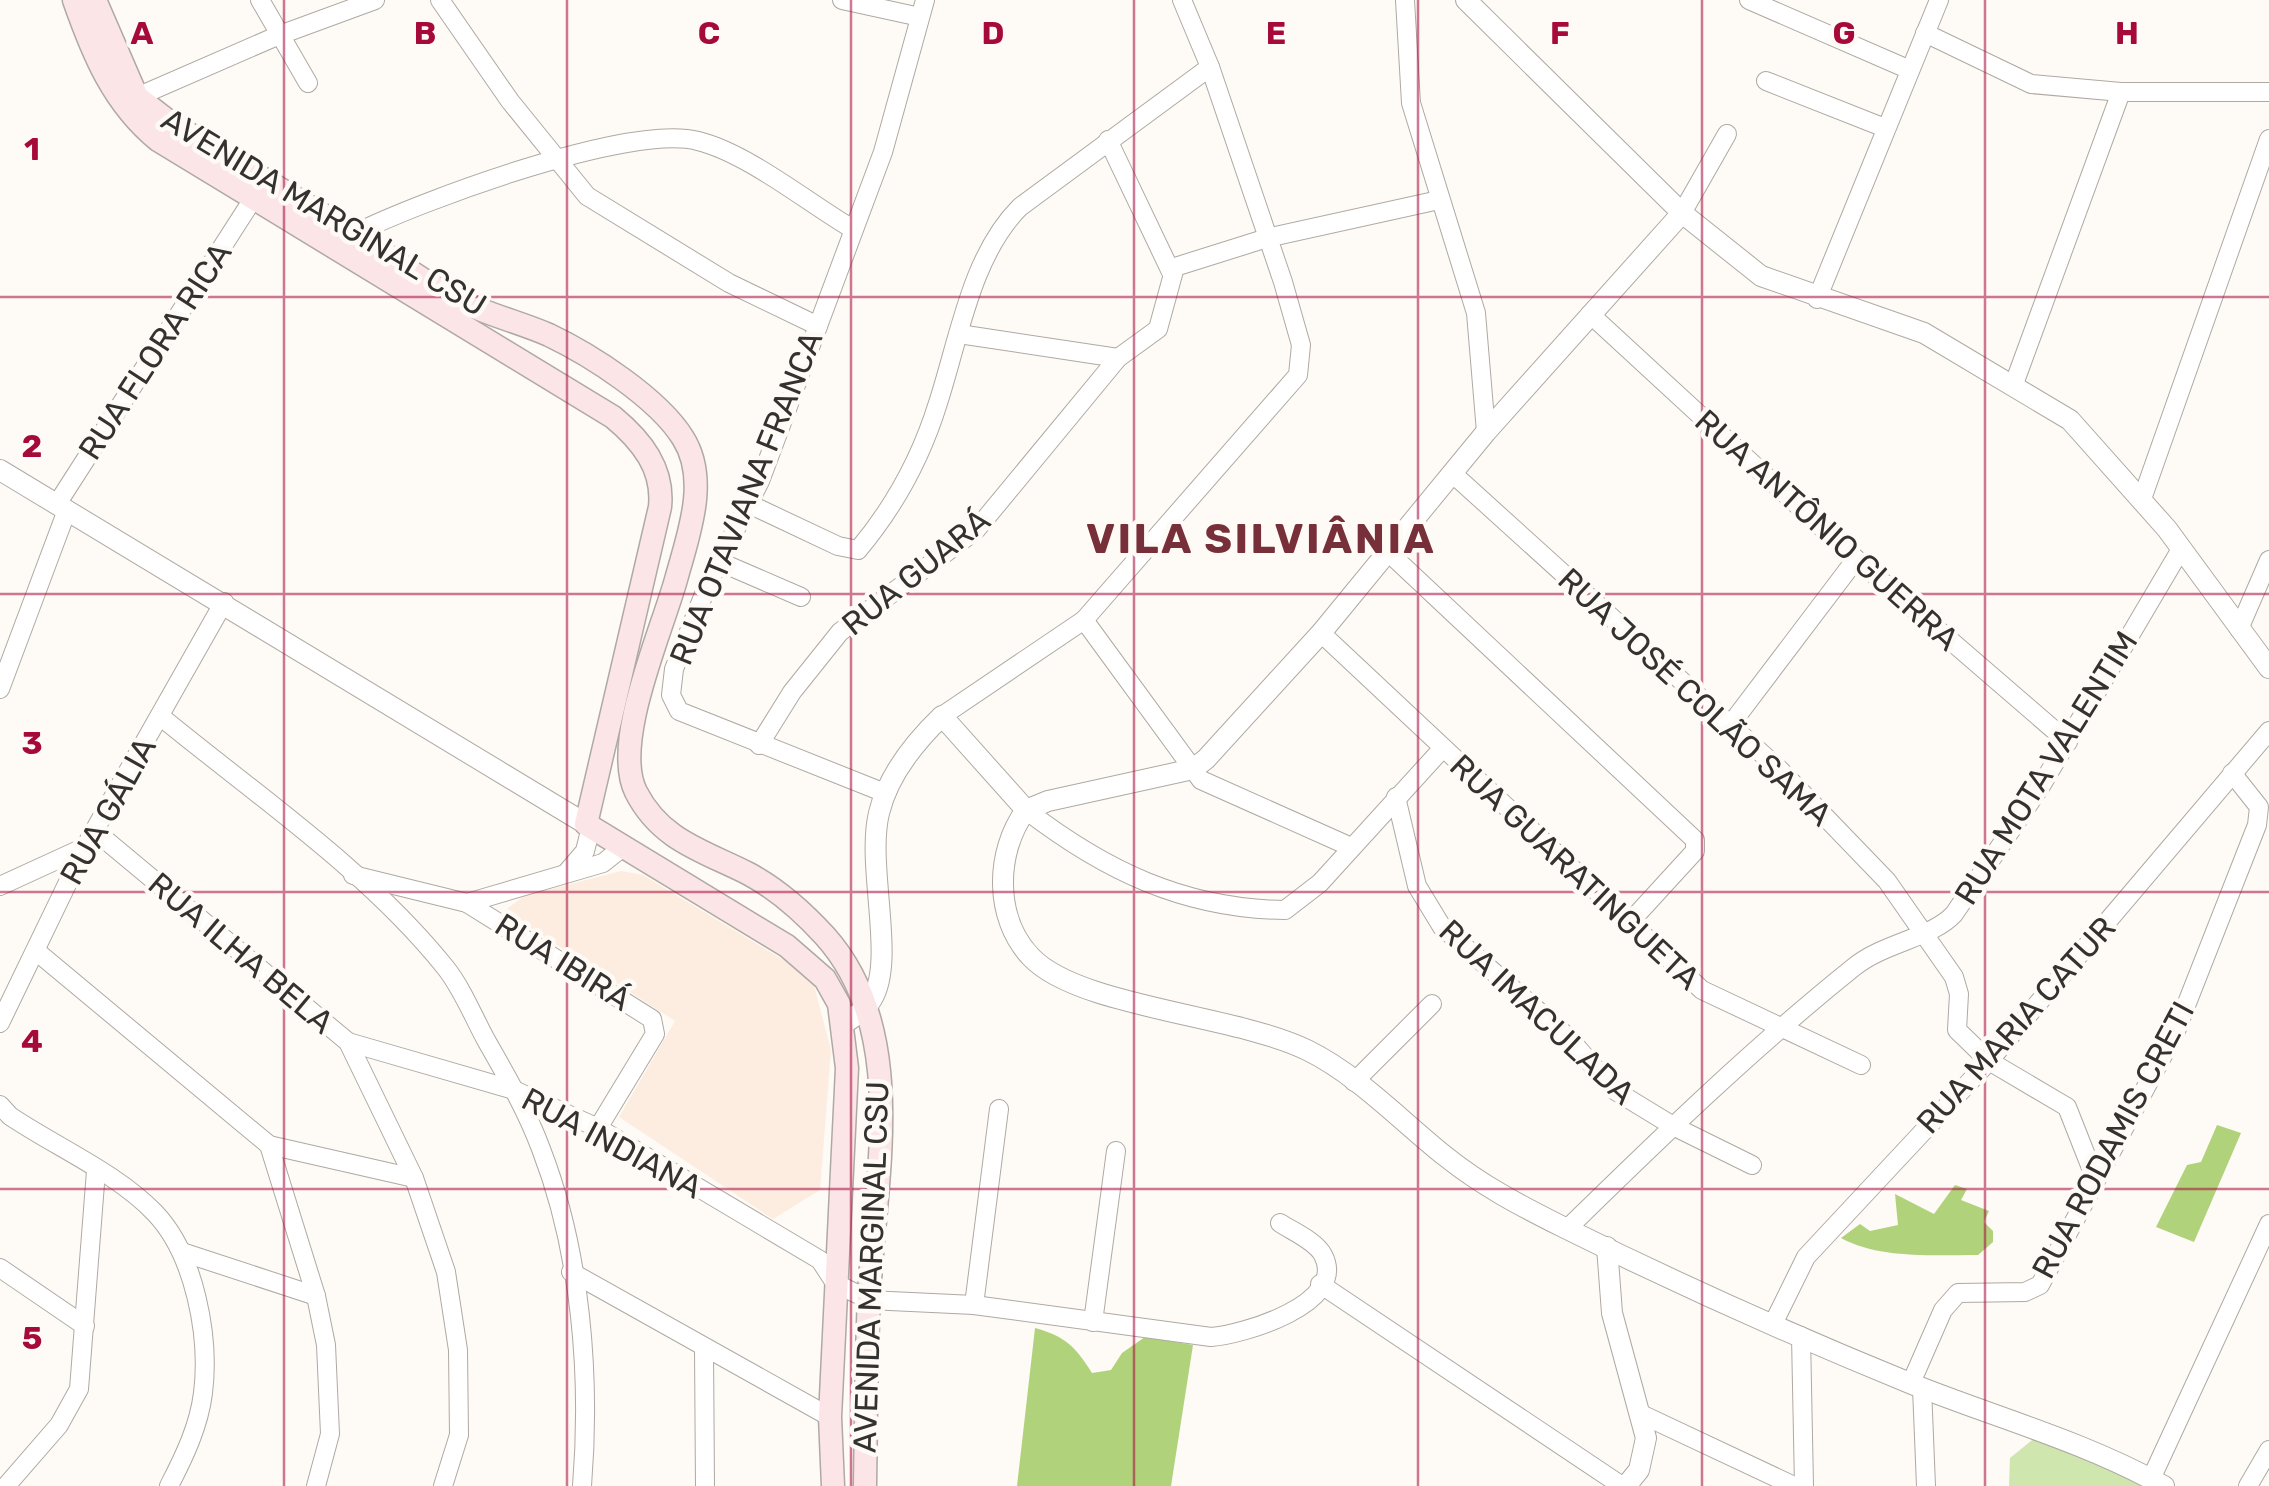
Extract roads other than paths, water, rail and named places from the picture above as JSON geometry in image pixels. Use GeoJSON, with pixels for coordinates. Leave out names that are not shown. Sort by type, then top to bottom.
{"type":"FeatureCollection","features":[{"type":"Feature","properties":{"kind":"main road"},"geometry":{"type":"LineString","coordinates":[[74,0],[104,75],[130,101]]}},
{"type":"Feature","properties":{"kind":"main road"},"geometry":{"type":"LineString","coordinates":[[94,0],[130,101]]}},
{"type":"Feature","properties":{"kind":"main road","name":"AVENIDA MARGINAL CSU"},"geometry":{"type":"LineString","coordinates":[[130,101],[158,140],[614,417],[638,440],[662,489],[591,795],[589,826],[766,931],[825,979],[843,1024],[847,1068],[852,1291],[865,1486]]}},
{"type":"Feature","properties":{"kind":"main road","name":"AVENIDA MARGINAL CSU"},"geometry":{"type":"LineString","coordinates":[[130,101],[464,303],[548,335],[604,368],[660,410],[682,437],[692,458],[697,490],[631,745],[630,773],[643,803],[665,832],[683,845],[751,876],[800,911],[828,939],[854,978],[866,1008],[881,1091],[830,1418],[833,1486]]}},
{"type":"Feature","properties":{"kind":"main road"},"geometry":{"type":"LineString","coordinates":[[604,368],[586,363],[576,379],[614,417]]}},
{"type":"Feature","properties":{"kind":"main road"},"geometry":{"type":"LineString","coordinates":[[591,795],[612,789],[643,803],[623,847]]}},
{"type":"Feature","properties":{"kind":"street"},"geometry":{"type":"LineString","coordinates":[[260,0],[277,36],[308,83]]}},
{"type":"Feature","properties":{"kind":"street"},"geometry":{"type":"LineString","coordinates":[[130,101],[277,36],[375,0]]}},
{"type":"Feature","properties":{"kind":"street"},"geometry":{"type":"LineString","coordinates":[[440,0],[510,101],[588,196],[729,284],[818,326]]}},
{"type":"Feature","properties":{"kind":"street"},"geometry":{"type":"LineString","coordinates":[[842,0],[923,8]]}},
{"type":"Feature","properties":{"kind":"street"},"geometry":{"type":"LineString","coordinates":[[843,1024],[866,1008],[880,982],[874,841],[884,793],[918,740],[942,716],[1084,620],[1298,375],[1301,345],[1210,67],[1182,0]]}},
{"type":"Feature","properties":{"kind":"street"},"geometry":{"type":"LineString","coordinates":[[1406,0],[1411,103],[1476,313],[1486,432]]}},
{"type":"Feature","properties":{"kind":"street"},"geometry":{"type":"LineString","coordinates":[[1466,0],[1682,214],[1762,276],[1816,299],[1907,325],[2014,384],[2081,430],[2142,500],[2269,668]]}},
{"type":"Feature","properties":{"kind":"street"},"geometry":{"type":"LineString","coordinates":[[1749,0],[1910,70]]}},
{"type":"Feature","properties":{"kind":"street"},"geometry":{"type":"LineString","coordinates":[[1816,299],[1939,0]]}},
{"type":"Feature","properties":{"kind":"street","name":"RUA OTAVIANA FRANCA"},"geometry":{"type":"LineString","coordinates":[[759,745],[679,711],[671,695],[674,669],[708,584],[749,504],[818,326],[851,228],[883,152],[923,8]]}},
{"type":"Feature","properties":{"kind":"street"},"geometry":{"type":"LineString","coordinates":[[1925,33],[2031,84],[2120,92],[2269,92]]}},
{"type":"Feature","properties":{"kind":"street"},"geometry":{"type":"LineString","coordinates":[[749,504],[838,546],[858,550],[898,497],[916,461],[1000,229],[1020,207],[1210,67]]}},
{"type":"Feature","properties":{"kind":"street"},"geometry":{"type":"LineString","coordinates":[[1766,80],[1885,128]]}},
{"type":"Feature","properties":{"kind":"street"},"geometry":{"type":"LineString","coordinates":[[2014,384],[2120,92]]}},
{"type":"Feature","properties":{"kind":"street"},"geometry":{"type":"LineString","coordinates":[[1727,134],[1682,214],[1486,432],[1252,711],[1193,769],[1048,800],[1026,810],[1005,859],[1004,905],[1022,946],[1047,972],[1067,983],[1264,1034],[1307,1050],[1496,1193],[1773,1324],[1916,1386],[2053,1433],[2158,1482],[2269,1224]]}},
{"type":"Feature","properties":{"kind":"street"},"geometry":{"type":"LineString","coordinates":[[2142,500],[2269,139]]}},
{"type":"Feature","properties":{"kind":"street"},"geometry":{"type":"LineString","coordinates":[[354,234],[449,193],[560,161],[644,141],[698,140],[732,156],[851,228]]}},
{"type":"Feature","properties":{"kind":"street"},"geometry":{"type":"LineString","coordinates":[[1108,140],[1174,269],[1267,238],[1439,200]]}},
{"type":"Feature","properties":{"kind":"street","name":"RUA FLORA RICA"},"geometry":{"type":"LineString","coordinates":[[0,689],[62,507],[253,198]]}},
{"type":"Feature","properties":{"kind":"street","name":"RUA GUARÁ"},"geometry":{"type":"LineString","coordinates":[[759,745],[811,665],[840,632],[976,530],[1118,358],[1158,329],[1174,269]]}},
{"type":"Feature","properties":{"kind":"street","name":"RUA ANTÔNIO GUERRA"},"geometry":{"type":"LineString","coordinates":[[1590,314],[1856,559],[2068,742]]}},
{"type":"Feature","properties":{"kind":"street"},"geometry":{"type":"LineString","coordinates":[[959,334],[1118,358]]}},
{"type":"Feature","properties":{"kind":"street"},"geometry":{"type":"LineString","coordinates":[[0,470],[589,826],[585,851],[567,872]]}},
{"type":"Feature","properties":{"kind":"street","name":"RUA JOSÉ COLÃO SAMA"},"geometry":{"type":"LineString","coordinates":[[1452,473],[1731,724],[1830,821],[1926,932],[1957,985],[1957,1030],[1989,1061],[2066,1107],[2094,1178]]}},
{"type":"Feature","properties":{"kind":"street","name":"RUA MOTA VALENTIM"},"geometry":{"type":"LineString","coordinates":[[1567,1229],[1778,1029],[1876,951],[1926,932],[1954,914],[2068,742],[2181,550]]}},
{"type":"Feature","properties":{"kind":"street"},"geometry":{"type":"LineString","coordinates":[[1388,551],[1692,836],[1694,851],[1630,922]]}},
{"type":"Feature","properties":{"kind":"street"},"geometry":{"type":"LineString","coordinates":[[1731,724],[1856,559]]}},
{"type":"Feature","properties":{"kind":"street"},"geometry":{"type":"LineString","coordinates":[[2239,629],[2269,560]]}},
{"type":"Feature","properties":{"kind":"street"},"geometry":{"type":"LineString","coordinates":[[720,562],[801,597]]}},
{"type":"Feature","properties":{"kind":"street"},"geometry":{"type":"LineString","coordinates":[[678,574],[708,584]]}},
{"type":"Feature","properties":{"kind":"street","name":"RUA GÁLIA"},"geometry":{"type":"LineString","coordinates":[[0,1023],[90,840],[224,602]]}},
{"type":"Feature","properties":{"kind":"street"},"geometry":{"type":"LineString","coordinates":[[1084,620],[1193,769],[1212,787],[1351,846]]}},
{"type":"Feature","properties":{"kind":"street","name":"RUA GUARATINGUETA"},"geometry":{"type":"LineString","coordinates":[[1321,632],[1702,990],[1861,1065]]}},
{"type":"Feature","properties":{"kind":"street"},"geometry":{"type":"LineString","coordinates":[[160,716],[352,874],[448,971],[514,1090],[541,1148],[561,1211],[585,1371],[582,1486]]}},
{"type":"Feature","properties":{"kind":"street"},"geometry":{"type":"LineString","coordinates":[[942,716],[1026,810],[1082,853],[1122,874],[1250,908],[1291,908],[1320,884],[1442,749]]}},
{"type":"Feature","properties":{"kind":"street","name":"RUA MARIA CATUR"},"geometry":{"type":"LineString","coordinates":[[1773,1324],[1806,1257],[1989,1061],[2269,731]]}},
{"type":"Feature","properties":{"kind":"street"},"geometry":{"type":"LineString","coordinates":[[759,745],[884,793]]}},
{"type":"Feature","properties":{"kind":"street","name":"RUA RODAMIS CRETI"},"geometry":{"type":"LineString","coordinates":[[1916,1386],[1943,1310],[1958,1294],[2025,1292],[2040,1285],[2176,1031],[2257,825],[2258,808],[2232,773]]}},
{"type":"Feature","properties":{"kind":"street","name":"RUA IMACULADA"},"geometry":{"type":"LineString","coordinates":[[1396,798],[1417,886],[1442,927],[1568,1037],[1614,1090],[1672,1126],[1752,1165]]}},
{"type":"Feature","properties":{"kind":"street"},"geometry":{"type":"LineString","coordinates":[[0,886],[90,840]]}},
{"type":"Feature","properties":{"kind":"street","name":"RUA ILHA BELA"},"geometry":{"type":"LineString","coordinates":[[90,840],[348,1042],[414,1178],[446,1272],[458,1350],[459,1435],[443,1486]]}},
{"type":"Feature","properties":{"kind":"street"},"geometry":{"type":"LineString","coordinates":[[352,874],[467,904],[603,863],[623,847]]}},
{"type":"Feature","properties":{"kind":"street","name":"RUA IBIRÁ"},"geometry":{"type":"LineString","coordinates":[[467,904],[650,1016],[655,1023],[655,1034],[598,1128]]}},
{"type":"Feature","properties":{"kind":"street"},"geometry":{"type":"LineString","coordinates":[[36,950],[269,1145],[414,1178]]}},
{"type":"Feature","properties":{"kind":"street"},"geometry":{"type":"LineString","coordinates":[[1354,1082],[1432,1004]]}},
{"type":"Feature","properties":{"kind":"street","name":"RUA INDIANA"},"geometry":{"type":"LineString","coordinates":[[348,1042],[514,1090],[598,1128],[820,1260],[852,1291]]}},
{"type":"Feature","properties":{"kind":"street"},"geometry":{"type":"LineString","coordinates":[[0,1105],[10,1116],[156,1214],[182,1252],[202,1348],[204,1391],[188,1445],[169,1486]]}},
{"type":"Feature","properties":{"kind":"street"},"geometry":{"type":"LineString","coordinates":[[974,1305],[999,1109]]}},
{"type":"Feature","properties":{"kind":"street"},"geometry":{"type":"LineString","coordinates":[[269,1145],[316,1296],[331,1408],[326,1456],[316,1486]]}},
{"type":"Feature","properties":{"kind":"street"},"geometry":{"type":"LineString","coordinates":[[1094,1322],[1116,1151]]}},
{"type":"Feature","properties":{"kind":"street"},"geometry":{"type":"LineString","coordinates":[[6,1486],[70,1408],[79,1389],[96,1171]]}},
{"type":"Feature","properties":{"kind":"street"},"geometry":{"type":"LineString","coordinates":[[852,1291],[1211,1337],[1240,1335],[1302,1307],[1320,1284],[1323,1256],[1280,1223]]}},
{"type":"Feature","properties":{"kind":"street"},"geometry":{"type":"LineString","coordinates":[[1320,1284],[1624,1486],[1646,1449],[1641,1414],[1612,1314],[1607,1247]]}},
{"type":"Feature","properties":{"kind":"street"},"geometry":{"type":"LineString","coordinates":[[182,1252],[316,1296]]}},
{"type":"Feature","properties":{"kind":"street"},"geometry":{"type":"LineString","coordinates":[[0,1268],[86,1326]]}},
{"type":"Feature","properties":{"kind":"street"},"geometry":{"type":"LineString","coordinates":[[571,1272],[830,1418]]}},
{"type":"Feature","properties":{"kind":"street"},"geometry":{"type":"LineString","coordinates":[[1801,1336],[1804,1486]]}},
{"type":"Feature","properties":{"kind":"street"},"geometry":{"type":"LineString","coordinates":[[704,1348],[705,1486]]}},
{"type":"Feature","properties":{"kind":"street"},"geometry":{"type":"LineString","coordinates":[[1916,1386],[1926,1486]]}},
{"type":"Feature","properties":{"kind":"street"},"geometry":{"type":"LineString","coordinates":[[1641,1414],[1794,1486]]}},
{"type":"Feature","properties":{"kind":"street"},"geometry":{"type":"LineString","coordinates":[[2248,1486],[2269,1450]]}},
{"type":"Feature","properties":{"kind":"district","name":"VILA SILVIÂNIA"},"geometry":{"type":"Point","coordinates":[1261,539]}}]}
